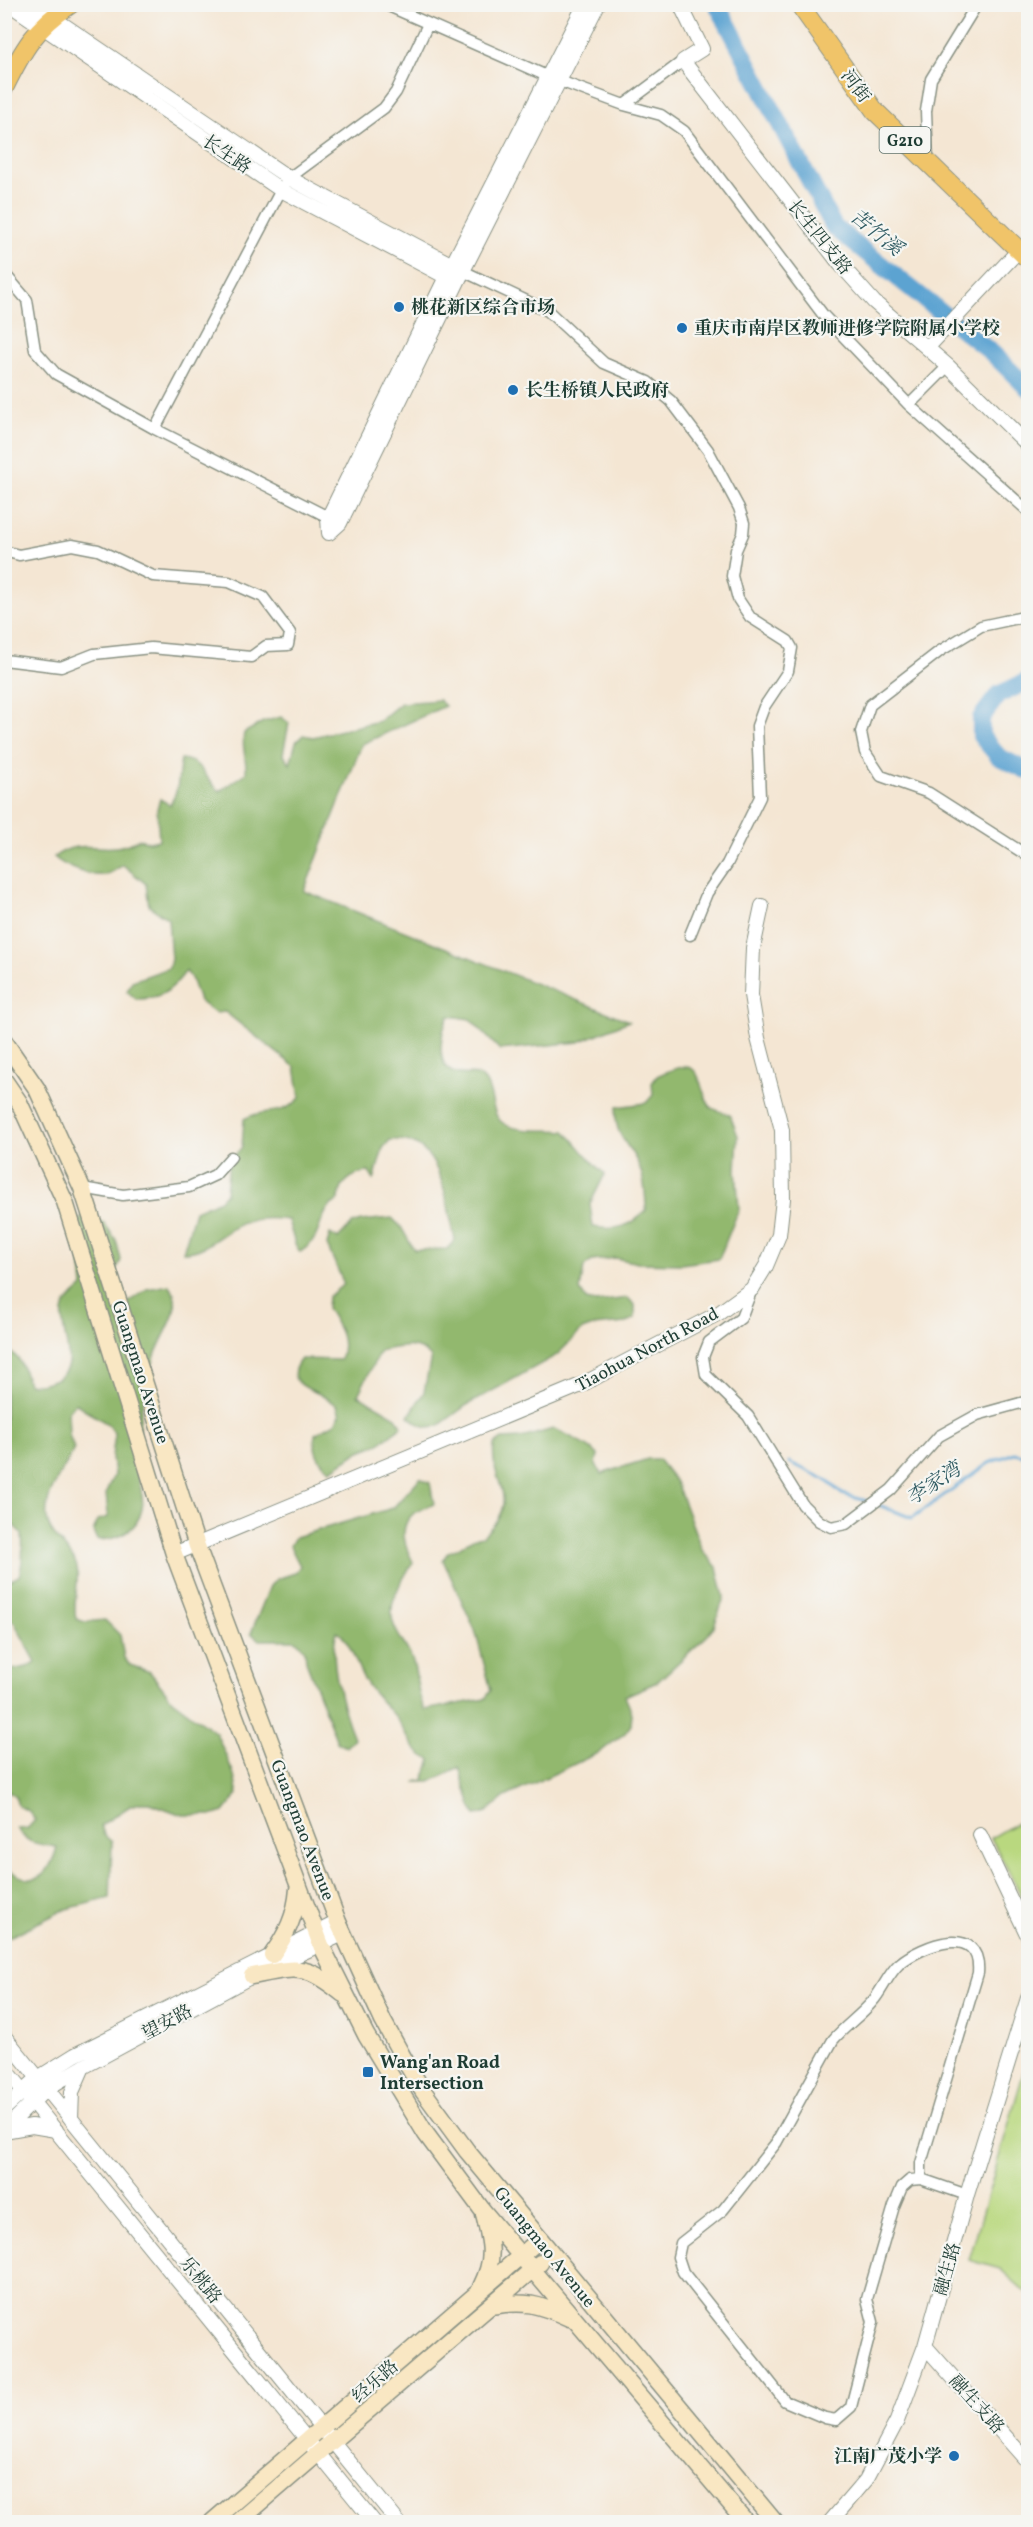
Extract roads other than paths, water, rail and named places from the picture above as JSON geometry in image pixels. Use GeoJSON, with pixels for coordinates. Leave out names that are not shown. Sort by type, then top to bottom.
{"type":"FeatureCollection","features":[{"type":"Feature","properties":{"kind":"highway"},"geometry":{"type":"LineString","coordinates":[[4,88],[23,49],[46,22],[71,4]]}},
{"type":"Feature","properties":{"kind":"highway","name":"河街"},"geometry":{"type":"LineString","coordinates":[[799,4],[875,111],[1024,254]]}},
{"type":"Feature","properties":{"kind":"main road","name":"Guangmao Avenue"},"geometry":{"type":"LineString","coordinates":[[4,1041],[37,1089],[82,1188],[197,1546],[340,1928],[383,2021],[423,2091],[466,2151],[775,2523]]}},
{"type":"Feature","properties":{"kind":"main road","name":"Guangmao Avenue"},"geometry":{"type":"LineString","coordinates":[[4,1080],[19,1102],[65,1202],[174,1554],[318,1939],[348,1999],[411,2111],[483,2211],[746,2523]]}},
{"type":"Feature","properties":{"kind":"main road"},"geometry":{"type":"LineString","coordinates":[[272,1955],[287,1934],[297,1905],[298,1885]]}},
{"type":"Feature","properties":{"kind":"main road"},"geometry":{"type":"LineString","coordinates":[[252,1977],[293,1968],[305,1970],[318,1975],[348,1999]]}},
{"type":"Feature","properties":{"kind":"main road"},"geometry":{"type":"LineString","coordinates":[[477,2294],[491,2266],[491,2243],[483,2211]]}},
{"type":"Feature","properties":{"kind":"main road","name":"经乐路"},"geometry":{"type":"LineString","coordinates":[[212,2523],[539,2240]]}},
{"type":"Feature","properties":{"kind":"main road","name":"经乐路"},"geometry":{"type":"LineString","coordinates":[[238,2523],[550,2254]]}},
{"type":"Feature","properties":{"kind":"main road"},"geometry":{"type":"LineString","coordinates":[[490,2307],[518,2301],[543,2306],[575,2321]]}},
{"type":"Feature","properties":{"kind":"main road"},"geometry":{"type":"LineString","coordinates":[[630,2385],[627,2374],[633,2366],[647,2370]]}},
{"type":"Feature","properties":{"kind":"street","name":"长生路"},"geometry":{"type":"LineString","coordinates":[[9,4],[46,22],[289,178],[455,274]]}},
{"type":"Feature","properties":{"kind":"street","name":"长生路"},"geometry":{"type":"LineString","coordinates":[[33,4],[46,22],[281,190],[455,274]]}},
{"type":"Feature","properties":{"kind":"street"},"geometry":{"type":"LineString","coordinates":[[384,4],[554,79],[624,105],[661,115],[684,131],[824,316],[909,405],[1029,511]]}},
{"type":"Feature","properties":{"kind":"street"},"geometry":{"type":"LineString","coordinates":[[554,79],[585,4]]}},
{"type":"Feature","properties":{"kind":"street"},"geometry":{"type":"LineString","coordinates":[[4,273],[27,300],[35,350],[56,374],[155,429],[334,520],[554,79],[598,4]]}},
{"type":"Feature","properties":{"kind":"street"},"geometry":{"type":"LineString","coordinates":[[624,105],[702,49],[680,4]]}},
{"type":"Feature","properties":{"kind":"street"},"geometry":{"type":"LineString","coordinates":[[928,162],[926,111],[931,79],[977,4]]}},
{"type":"Feature","properties":{"kind":"street"},"geometry":{"type":"LineString","coordinates":[[155,429],[289,178],[384,108],[396,92],[428,24]]}},
{"type":"Feature","properties":{"kind":"street","name":"长生四支路"},"geometry":{"type":"LineString","coordinates":[[683,61],[840,264],[874,302],[931,343],[948,366],[1029,445]]}},
{"type":"Feature","properties":{"kind":"street"},"geometry":{"type":"LineString","coordinates":[[931,343],[980,291],[1024,254]]}},
{"type":"Feature","properties":{"kind":"street"},"geometry":{"type":"LineString","coordinates":[[455,274],[548,311],[604,363],[648,382],[671,401],[708,450],[741,515],[743,534],[736,550],[732,576],[738,599],[750,617],[780,635],[792,648],[788,671],[764,707],[757,726],[760,797],[727,864],[707,893],[690,935]]}},
{"type":"Feature","properties":{"kind":"street"},"geometry":{"type":"LineString","coordinates":[[909,405],[948,366]]}},
{"type":"Feature","properties":{"kind":"street"},"geometry":{"type":"LineString","coordinates":[[4,551],[19,555],[72,545],[98,550],[153,576],[229,582],[263,597],[290,633],[288,645],[266,646],[251,657],[151,648],[94,654],[61,667],[4,660]]}},
{"type":"Feature","properties":{"kind":"street"},"geometry":{"type":"LineString","coordinates":[[1029,616],[981,626],[940,651],[870,705],[861,732],[865,752],[881,776],[929,793],[1029,856]]}},
{"type":"Feature","properties":{"kind":"street","name":"Tiaohua North Road"},"geometry":{"type":"LineString","coordinates":[[174,1554],[581,1385],[719,1313],[752,1289],[766,1266],[779,1235],[783,1199],[782,1130],[758,1038],[751,995],[753,948],[762,906]]}},
{"type":"Feature","properties":{"kind":"street"},"geometry":{"type":"LineString","coordinates":[[82,1188],[123,1195],[189,1187],[215,1175],[231,1156]]}},
{"type":"Feature","properties":{"kind":"street"},"geometry":{"type":"LineString","coordinates":[[752,1289],[741,1318],[709,1342],[704,1357],[706,1375],[748,1416],[803,1505],[819,1521],[831,1527],[846,1524],[891,1490],[939,1436],[977,1415],[1029,1401]]}},
{"type":"Feature","properties":{"kind":"street"},"geometry":{"type":"LineString","coordinates":[[980,1835],[1029,1936]]}},
{"type":"Feature","properties":{"kind":"street","name":"望安路"},"geometry":{"type":"LineString","coordinates":[[4,2109],[22,2090],[83,2067],[340,1928]]}},
{"type":"Feature","properties":{"kind":"street","name":"望安路"},"geometry":{"type":"LineString","coordinates":[[4,2130],[31,2102],[42,2083],[86,2050],[272,1955],[318,1939]]}},
{"type":"Feature","properties":{"kind":"street"},"geometry":{"type":"LineString","coordinates":[[921,2179],[921,2163],[978,1973],[979,1961],[974,1949],[966,1943],[956,1941],[912,1955],[898,1965],[873,2002],[845,2025],[833,2040],[776,2143],[723,2210],[681,2243],[678,2257],[683,2272],[785,2401],[825,2418],[836,2420],[851,2408],[873,2322],[867,2300],[894,2206],[902,2187],[910,2180],[921,2179],[967,2195]]}},
{"type":"Feature","properties":{"kind":"street","name":"融生路"},"geometry":{"type":"LineString","coordinates":[[830,2523],[866,2480],[897,2421],[925,2346],[967,2195],[1029,1998]]}},
{"type":"Feature","properties":{"kind":"street","name":"乐桃路"},"geometry":{"type":"LineString","coordinates":[[5,2035],[398,2523]]}},
{"type":"Feature","properties":{"kind":"street","name":"乐桃路"},"geometry":{"type":"LineString","coordinates":[[4,2067],[374,2523]]}},
{"type":"Feature","properties":{"kind":"street"},"geometry":{"type":"LineString","coordinates":[[71,2119],[72,2092],[83,2067]]}},
{"type":"Feature","properties":{"kind":"street"},"geometry":{"type":"LineString","coordinates":[[4,2130],[32,2126],[56,2130]]}},
{"type":"Feature","properties":{"kind":"street","name":"融生支路"},"geometry":{"type":"LineString","coordinates":[[925,2346],[1029,2462]]}},
{"type":"Feature","properties":{"kind":"waterway","name":"苦竹溪"},"geometry":{"type":"LineString","coordinates":[[717,4],[834,227],[992,353],[1028,388]]}},
{"type":"Feature","properties":{"kind":"waterway","name":"苦竹溪"},"geometry":{"type":"LineString","coordinates":[[1028,681],[998,695],[981,718],[981,736],[999,757],[1028,771]]}},
{"type":"Feature","properties":{"kind":"waterway","name":"李家湾"},"geometry":{"type":"LineString","coordinates":[[876,1504],[912,1518],[989,1463],[1014,1453],[1028,1456]]}},
{"type":"Feature","properties":{"kind":"waterway","name":"李家湾"},"geometry":{"type":"LineString","coordinates":[[789,1462],[826,1480],[842,1494],[870,1502]]}},
{"type":"Feature","properties":{"kind":"place","name":"桃花新区综合市场"},"geometry":{"type":"Point","coordinates":[399,307]}},
{"type":"Feature","properties":{"kind":"place","name":"重庆市南岸区教师进修学院附属小学校"},"geometry":{"type":"Point","coordinates":[682,328]}},
{"type":"Feature","properties":{"kind":"place","name":"长生桥镇人民政府"},"geometry":{"type":"Point","coordinates":[513,390]}},
{"type":"Feature","properties":{"kind":"place","name":"Wang'an Road Intersection"},"geometry":{"type":"Point","coordinates":[368,2072]}},
{"type":"Feature","properties":{"kind":"place","name":"江南广茂小学"},"geometry":{"type":"Point","coordinates":[954,2456]}}]}
